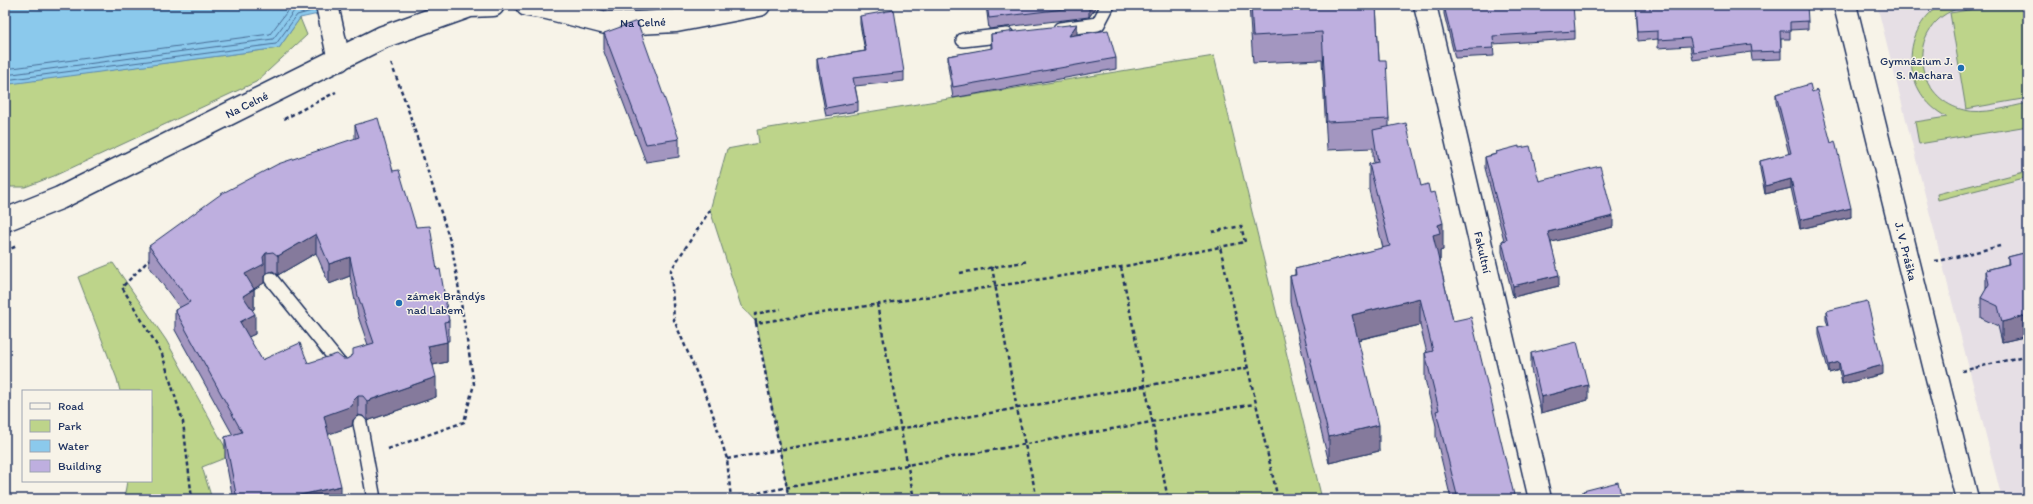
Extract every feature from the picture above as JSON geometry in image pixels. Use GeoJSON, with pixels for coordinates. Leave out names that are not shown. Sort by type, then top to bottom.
{"type":"FeatureCollection","features":[{"type":"Feature","properties":{"kind":"street","name":"Na Celné"},"geometry":{"type":"LineString","coordinates":[[5,220],[60,198],[383,37],[470,6],[493,5]]}},
{"type":"Feature","properties":{"kind":"street","name":"Na Celné"},"geometry":{"type":"LineString","coordinates":[[527,5],[547,8],[606,23],[637,23],[676,21],[759,5]]}},
{"type":"Feature","properties":{"kind":"street","name":"Fakultní"},"geometry":{"type":"LineString","coordinates":[[1425,5],[1540,499]]}},
{"type":"Feature","properties":{"kind":"street","name":"J. V. Práška"},"geometry":{"type":"LineString","coordinates":[[1845,5],[1967,499]]}},
{"type":"Feature","properties":{"kind":"street"},"geometry":{"type":"LineString","coordinates":[[328,13],[339,60]]}},
{"type":"Feature","properties":{"kind":"lane"},"geometry":{"type":"LineString","coordinates":[[1046,30],[1098,24],[1108,5]]}},
{"type":"Feature","properties":{"kind":"lane"},"geometry":{"type":"LineString","coordinates":[[963,40],[1023,33]]}},
{"type":"Feature","properties":{"kind":"lane"},"geometry":{"type":"LineString","coordinates":[[271,279],[346,370]]}},
{"type":"Feature","properties":{"kind":"lane"},"geometry":{"type":"LineString","coordinates":[[360,423],[374,499]]}},
{"type":"Feature","properties":{"kind":"path"},"geometry":{"type":"LineString","coordinates":[[366,457],[464,422],[474,384],[452,247],[407,106],[383,37]]}},
{"type":"Feature","properties":{"kind":"path"},"geometry":{"type":"LineString","coordinates":[[710,210],[671,270],[674,320],[709,402],[727,459],[731,499],[907,464],[1254,404]]}},
{"type":"Feature","properties":{"kind":"path"},"geometry":{"type":"LineString","coordinates":[[756,323],[1121,267],[1245,242],[1242,226],[1212,232]]}},
{"type":"Feature","properties":{"kind":"path"},"geometry":{"type":"LineString","coordinates":[[1910,264],[1943,260],[2000,246]]}},
{"type":"Feature","properties":{"kind":"path"},"geometry":{"type":"LineString","coordinates":[[1220,247],[1254,404],[1278,499]]}},
{"type":"Feature","properties":{"kind":"path"},"geometry":{"type":"LineString","coordinates":[[153,256],[122,287],[162,354],[183,422],[192,499]]}},
{"type":"Feature","properties":{"kind":"path"},"geometry":{"type":"LineString","coordinates":[[960,273],[1029,261]]}},
{"type":"Feature","properties":{"kind":"path"},"geometry":{"type":"LineString","coordinates":[[992,267],[1017,409],[1037,499]]}},
{"type":"Feature","properties":{"kind":"path"},"geometry":{"type":"LineString","coordinates":[[1121,267],[1168,499]]}},
{"type":"Feature","properties":{"kind":"path"},"geometry":{"type":"LineString","coordinates":[[877,304],[914,499]]}},
{"type":"Feature","properties":{"kind":"path"},"geometry":{"type":"LineString","coordinates":[[781,309],[755,314],[789,499]]}},
{"type":"Feature","properties":{"kind":"path"},"geometry":{"type":"LineString","coordinates":[[1937,377],[2028,355]]}},
{"type":"Feature","properties":{"kind":"path"},"geometry":{"type":"LineString","coordinates":[[727,459],[1146,387],[1247,368]]}},
{"type":"Feature","properties":{"kind":"shaded area"},"geometry":{"type":"Polygon","coordinates":[[[1877,5],[2028,5],[2028,499],[2002,499],[1877,5]]]}},
{"type":"Feature","properties":{"kind":"green space"},"geometry":{"type":"Polygon","coordinates":[[[1940,5],[1975,5],[1951,11],[1938,20],[1929,32],[1923,45],[1922,59],[1924,72],[1930,85],[1938,96],[1950,105],[1964,110],[1980,112],[2028,103],[2028,126],[1919,144],[1915,122],[1947,117],[1932,107],[1921,94],[1914,79],[1911,62],[1912,46],[1917,31],[1927,17],[1940,5]]]}},
{"type":"Feature","properties":{"kind":"green space"},"geometry":{"type":"Polygon","coordinates":[[[1998,5],[2028,5],[2028,98],[1966,109],[1950,13],[1998,5]]]}},
{"type":"Feature","properties":{"kind":"green space"},"geometry":{"type":"Polygon","coordinates":[[[300,18],[307,35],[256,82],[54,176],[25,187],[5,187],[5,84],[279,48],[300,18]]]}},
{"type":"Feature","properties":{"kind":"green space"},"geometry":{"type":"Polygon","coordinates":[[[1214,56],[1322,499],[789,499],[757,323],[741,306],[710,210],[727,149],[759,143],[757,130],[1214,56]]]}},
{"type":"Feature","properties":{"kind":"green space"},"geometry":{"type":"Polygon","coordinates":[[[2028,171],[2028,177],[1938,200],[1937,194],[2028,171]]]}},
{"type":"Feature","properties":{"kind":"green space"},"geometry":{"type":"Polygon","coordinates":[[[113,263],[166,340],[230,456],[202,467],[212,499],[124,499],[127,482],[152,482],[152,390],[120,390],[117,379],[78,277],[113,263]]]}},
{"type":"Feature","properties":{"kind":"water"},"geometry":{"type":"Polygon","coordinates":[[[5,5],[360,5],[300,18],[279,48],[5,84],[5,5]]]}},
{"type":"Feature","properties":{"kind":"building"},"geometry":{"type":"Polygon","coordinates":[[[987,5],[1090,5],[989,18],[987,5]]]}},
{"type":"Feature","properties":{"kind":"building"},"geometry":{"type":"Polygon","coordinates":[[[1251,5],[1376,5],[1379,60],[1386,60],[1389,119],[1327,122],[1322,32],[1253,36],[1251,5]]]}},
{"type":"Feature","properties":{"kind":"building"},"geometry":{"type":"Polygon","coordinates":[[[1573,5],[1575,31],[1493,36],[1494,48],[1455,50],[1444,6],[1573,5]]]}},
{"type":"Feature","properties":{"kind":"building"},"geometry":{"type":"Polygon","coordinates":[[[1636,5],[1807,5],[1808,21],[1790,22],[1790,31],[1780,31],[1781,51],[1752,52],[1751,44],[1693,52],[1690,38],[1658,40],[1658,31],[1638,32],[1636,5]]]}},
{"type":"Feature","properties":{"kind":"building"},"geometry":{"type":"Polygon","coordinates":[[[894,10],[904,72],[853,78],[858,102],[826,108],[817,59],[866,51],[860,16],[894,10]]]}},
{"type":"Feature","properties":{"kind":"building"},"geometry":{"type":"Polygon","coordinates":[[[637,21],[679,139],[646,144],[604,33],[637,21]]]}},
{"type":"Feature","properties":{"kind":"building"},"geometry":{"type":"Polygon","coordinates":[[[1077,24],[1069,36],[1108,30],[1116,58],[953,87],[948,56],[992,48],[991,34],[1077,24]]]}},
{"type":"Feature","properties":{"kind":"building"},"geometry":{"type":"Polygon","coordinates":[[[1810,84],[1812,92],[1817,90],[1831,143],[1835,141],[1851,208],[1800,220],[1791,179],[1765,186],[1760,161],[1791,153],[1776,94],[1810,84]]]}},
{"type":"Feature","properties":{"kind":"building","name":"zámek Brandýs nad Labem"},"geometry":{"type":"Polygon","coordinates":[[[378,118],[393,171],[399,170],[416,227],[430,226],[437,270],[440,269],[449,321],[444,322],[447,342],[428,346],[436,377],[367,401],[363,396],[358,396],[353,401],[352,406],[324,416],[341,486],[282,499],[237,499],[225,437],[242,432],[175,310],[190,302],[149,246],[221,194],[278,164],[359,137],[355,125],[378,118]],[[316,234],[278,256],[273,252],[266,253],[263,257],[264,264],[245,274],[254,289],[243,296],[255,314],[240,322],[262,360],[300,343],[308,363],[337,354],[343,359],[347,359],[353,355],[353,349],[374,343],[358,296],[350,257],[329,264],[316,234]]]}},
{"type":"Feature","properties":{"kind":"building"},"geometry":{"type":"Polygon","coordinates":[[[1406,123],[1421,186],[1428,184],[1430,193],[1435,192],[1443,223],[1438,225],[1440,233],[1433,235],[1453,321],[1471,317],[1515,499],[1458,499],[1436,411],[1439,410],[1425,353],[1433,351],[1420,298],[1352,315],[1379,425],[1329,437],[1290,276],[1296,275],[1295,269],[1390,246],[1369,164],[1378,162],[1373,130],[1406,123]]]}},
{"type":"Feature","properties":{"kind":"building"},"geometry":{"type":"Polygon","coordinates":[[[1519,146],[1519,148],[1530,146],[1539,181],[1600,166],[1613,216],[1548,232],[1559,275],[1513,286],[1502,241],[1507,240],[1485,157],[1497,154],[1496,152],[1519,146]]]}},
{"type":"Feature","properties":{"kind":"building"},"geometry":{"type":"Polygon","coordinates":[[[2028,252],[2028,315],[2002,322],[1998,306],[1981,298],[1989,284],[1986,270],[2009,264],[2008,257],[2028,252]]]}},
{"type":"Feature","properties":{"kind":"building"},"geometry":{"type":"Polygon","coordinates":[[[1867,301],[1883,365],[1842,376],[1839,362],[1829,365],[1819,327],[1829,325],[1826,311],[1867,301]]]}},
{"type":"Feature","properties":{"kind":"building"},"geometry":{"type":"Polygon","coordinates":[[[1577,342],[1588,385],[1541,397],[1531,353],[1577,342]]]}},
{"type":"Feature","properties":{"kind":"building"},"geometry":{"type":"Polygon","coordinates":[[[1618,482],[1622,499],[1585,499],[1583,491],[1618,482]]]}},
{"type":"Feature","properties":{"kind":"place","name":"Gymnázium J. S. Machara"},"geometry":{"type":"Point","coordinates":[1961,68]}},
{"type":"Feature","properties":{"kind":"place","name":"zámek Brandýs nad Labem"},"geometry":{"type":"Point","coordinates":[399,303]}}]}
